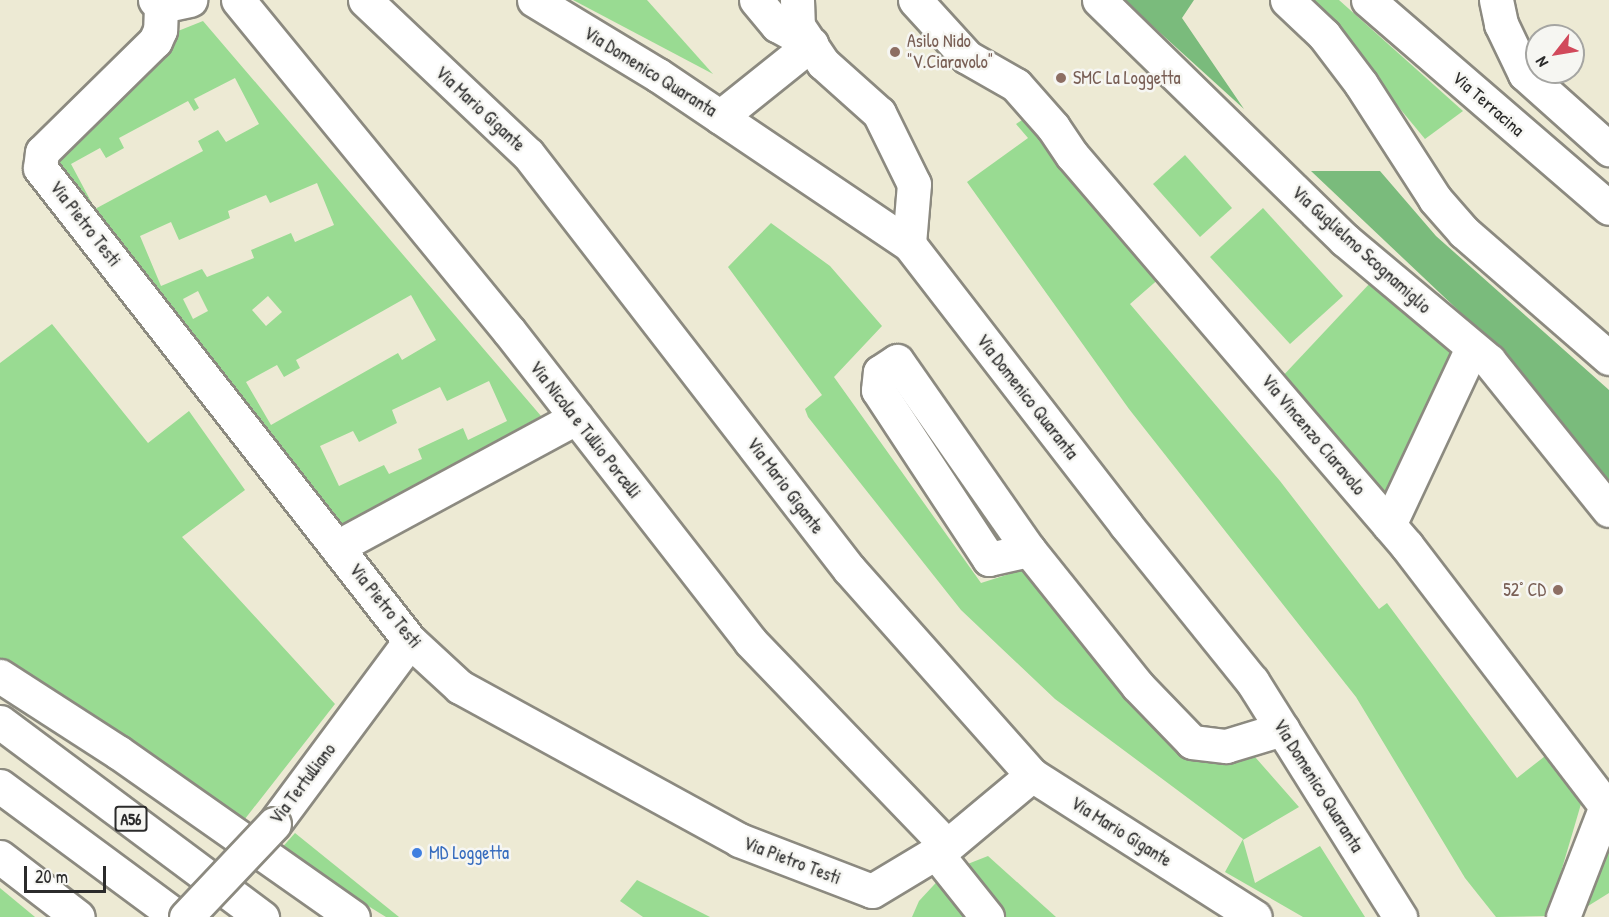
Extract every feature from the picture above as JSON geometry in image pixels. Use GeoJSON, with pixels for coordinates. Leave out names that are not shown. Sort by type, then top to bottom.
{"type":"FeatureCollection","features":[{"type":"Feature","properties":{"kind":"main road","name":"Via Nicola e Tullio Porcelli"},"geometry":{"type":"LineString","coordinates":[[238,0],[576,418],[750,641],[941,849],[987,917]]}},
{"type":"Feature","properties":{"kind":"main road","name":"Via Mario Gigante"},"geometry":{"type":"LineString","coordinates":[[365,0],[528,154],[849,569],[1032,775],[1255,917]]}},
{"type":"Feature","properties":{"kind":"main road","name":"Via Domenico Quaranta"},"geometry":{"type":"LineString","coordinates":[[534,0],[720,117],[909,244],[1126,525],[1252,681],[1400,917]]}},
{"type":"Feature","properties":{"kind":"main road"},"geometry":{"type":"LineString","coordinates":[[756,0],[777,25],[810,44]]}},
{"type":"Feature","properties":{"kind":"main road"},"geometry":{"type":"LineString","coordinates":[[797,0],[798,26],[823,63],[879,113],[914,184],[909,244]]}},
{"type":"Feature","properties":{"kind":"main road","name":"Via Vincenzo Ciaravolo"},"geometry":{"type":"LineString","coordinates":[[915,0],[967,57],[1016,85],[1389,525],[1608,807],[1563,917]]}},
{"type":"Feature","properties":{"kind":"main road","name":"Via Guglielmo Scognamiglio"},"geometry":{"type":"LineString","coordinates":[[1099,0],[1345,240],[1489,361],[1609,510]]}},
{"type":"Feature","properties":{"kind":"main road"},"geometry":{"type":"LineString","coordinates":[[1287,0],[1324,35],[1361,84],[1442,207],[1464,232],[1609,358]]}},
{"type":"Feature","properties":{"kind":"main road","name":"Via Terracina"},"geometry":{"type":"LineString","coordinates":[[1368,0],[1609,208]]}},
{"type":"Feature","properties":{"kind":"main road"},"geometry":{"type":"LineString","coordinates":[[1496,0],[1501,24],[1525,74],[1609,149]]}},
{"type":"Feature","properties":{"kind":"main road","name":"Via Pietro Testi"},"geometry":{"type":"LineString","coordinates":[[168,2],[155,41],[42,152],[40,168],[410,641],[460,687],[551,740],[739,840],[869,904],[1032,775]]}},
{"type":"Feature","properties":{"kind":"main road"},"geometry":{"type":"LineString","coordinates":[[720,117],[810,44]]}},
{"type":"Feature","properties":{"kind":"main road"},"geometry":{"type":"LineString","coordinates":[[1389,525],[1472,348]]}},
{"type":"Feature","properties":{"kind":"main road"},"geometry":{"type":"LineString","coordinates":[[1029,550],[989,559],[878,390],[880,372],[897,361],[1029,550],[1137,685],[1192,742],[1226,746],[1282,729]]}},
{"type":"Feature","properties":{"kind":"main road"},"geometry":{"type":"LineString","coordinates":[[337,547],[576,418]]}},
{"type":"Feature","properties":{"kind":"main road","name":"Via Tertulliano"},"geometry":{"type":"LineString","coordinates":[[186,917],[274,824],[410,641]]}},
{"type":"Feature","properties":{"kind":"main road"},"geometry":{"type":"LineString","coordinates":[[0,676],[118,752],[353,917]]}},
{"type":"Feature","properties":{"kind":"main road","name":"A56"},"geometry":{"type":"LineString","coordinates":[[0,722],[262,917]]}},
{"type":"Feature","properties":{"kind":"main road"},"geometry":{"type":"LineString","coordinates":[[0,786],[177,917]]}},
{"type":"Feature","properties":{"kind":"main road"},"geometry":{"type":"LineString","coordinates":[[0,856],[78,917]]}},
{"type":"Feature","properties":{"kind":"green space"},"geometry":{"type":"Polygon","coordinates":[[[573,0],[647,0],[713,74],[573,0]]]}},
{"type":"Feature","properties":{"kind":"green space"},"geometry":{"type":"Polygon","coordinates":[[[1124,0],[1194,0],[1182,18],[1244,109],[1124,0]]]}},
{"type":"Feature","properties":{"kind":"green space"},"geometry":{"type":"Polygon","coordinates":[[[1310,0],[1339,0],[1463,111],[1425,139],[1310,0]]]}},
{"type":"Feature","properties":{"kind":"green space"},"geometry":{"type":"Polygon","coordinates":[[[203,21],[541,416],[327,535],[88,227],[54,159],[173,33],[203,21]],[[235,78],[194,99],[199,108],[194,111],[188,101],[119,138],[124,148],[106,158],[100,148],[71,164],[95,209],[203,151],[198,141],[218,130],[226,142],[259,124],[235,78]],[[317,183],[270,203],[266,195],[228,211],[230,218],[179,240],[171,222],[140,236],[161,286],[202,269],[207,277],[254,258],[251,250],[291,233],[295,242],[334,225],[317,183]],[[198,291],[183,299],[193,319],[208,311],[198,291]],[[411,295],[296,360],[300,368],[284,377],[277,365],[246,382],[271,425],[398,353],[402,360],[436,340],[411,295]],[[268,296],[252,310],[266,326],[282,312],[268,296]],[[489,381],[447,401],[440,387],[392,410],[397,423],[359,442],[353,431],[320,446],[339,486],[384,465],[389,474],[422,459],[418,449],[463,428],[468,440],[507,421],[489,381]]]}},
{"type":"Feature","properties":{"kind":"green space"},"geometry":{"type":"Polygon","coordinates":[[[1028,116],[1161,277],[1130,304],[1280,481],[1379,609],[1387,603],[1517,778],[1549,753],[1575,783],[1581,804],[1548,916],[1496,917],[1465,878],[1356,697],[1129,409],[967,182],[1028,138],[1016,124],[1028,116]]]}},
{"type":"Feature","properties":{"kind":"green space"},"geometry":{"type":"Polygon","coordinates":[[[1185,155],[1232,208],[1200,237],[1153,184],[1185,155]]]}},
{"type":"Feature","properties":{"kind":"green space"},"geometry":{"type":"Polygon","coordinates":[[[1311,171],[1380,171],[1436,236],[1609,390],[1609,481],[1516,365],[1311,171]]]}},
{"type":"Feature","properties":{"kind":"green space"},"geometry":{"type":"Polygon","coordinates":[[[1263,208],[1343,296],[1290,344],[1210,257],[1263,208]]]}},
{"type":"Feature","properties":{"kind":"green space"},"geometry":{"type":"Polygon","coordinates":[[[771,223],[830,266],[882,326],[834,377],[981,583],[1028,568],[1183,743],[1241,741],[1299,807],[1243,840],[1255,883],[1320,846],[1365,917],[1303,917],[1225,872],[1243,839],[1055,699],[961,610],[808,417],[805,409],[822,395],[728,267],[771,223]]]}},
{"type":"Feature","properties":{"kind":"green space"},"geometry":{"type":"Polygon","coordinates":[[[1372,281],[1458,355],[1383,497],[1280,379],[1372,281]]]}},
{"type":"Feature","properties":{"kind":"green space"},"geometry":{"type":"Polygon","coordinates":[[[52,324],[148,443],[189,411],[245,490],[182,537],[335,704],[241,824],[123,734],[51,696],[0,662],[0,363],[52,324]]]}},
{"type":"Feature","properties":{"kind":"green space"},"geometry":{"type":"Polygon","coordinates":[[[1609,821],[1609,893],[1580,911],[1609,821]]]}},
{"type":"Feature","properties":{"kind":"green space"},"geometry":{"type":"Polygon","coordinates":[[[295,833],[399,917],[386,917],[279,851],[295,833]]]}},
{"type":"Feature","properties":{"kind":"green space"},"geometry":{"type":"Polygon","coordinates":[[[988,856],[1056,917],[996,917],[955,869],[988,856]]]}},
{"type":"Feature","properties":{"kind":"green space"},"geometry":{"type":"Polygon","coordinates":[[[945,873],[981,917],[912,917],[919,901],[945,873]]]}},
{"type":"Feature","properties":{"kind":"green space"},"geometry":{"type":"Polygon","coordinates":[[[637,880],[710,917],[643,917],[620,901],[637,880]]]}},
{"type":"Feature","properties":{"kind":"green space"},"geometry":{"type":"Polygon","coordinates":[[[0,888],[35,917],[0,917],[0,888]]]}},
{"type":"Feature","properties":{"kind":"place","name":"Asilo Nido \"V.Ciaravolo\""},"geometry":{"type":"Point","coordinates":[895,52]}},
{"type":"Feature","properties":{"kind":"place","name":"SMC La Loggetta"},"geometry":{"type":"Point","coordinates":[1061,78]}},
{"type":"Feature","properties":{"kind":"place","name":"52° CD"},"geometry":{"type":"Point","coordinates":[1558,590]}},
{"type":"Feature","properties":{"kind":"place","name":"MD Loggetta"},"geometry":{"type":"Point","coordinates":[417,853]}}]}
